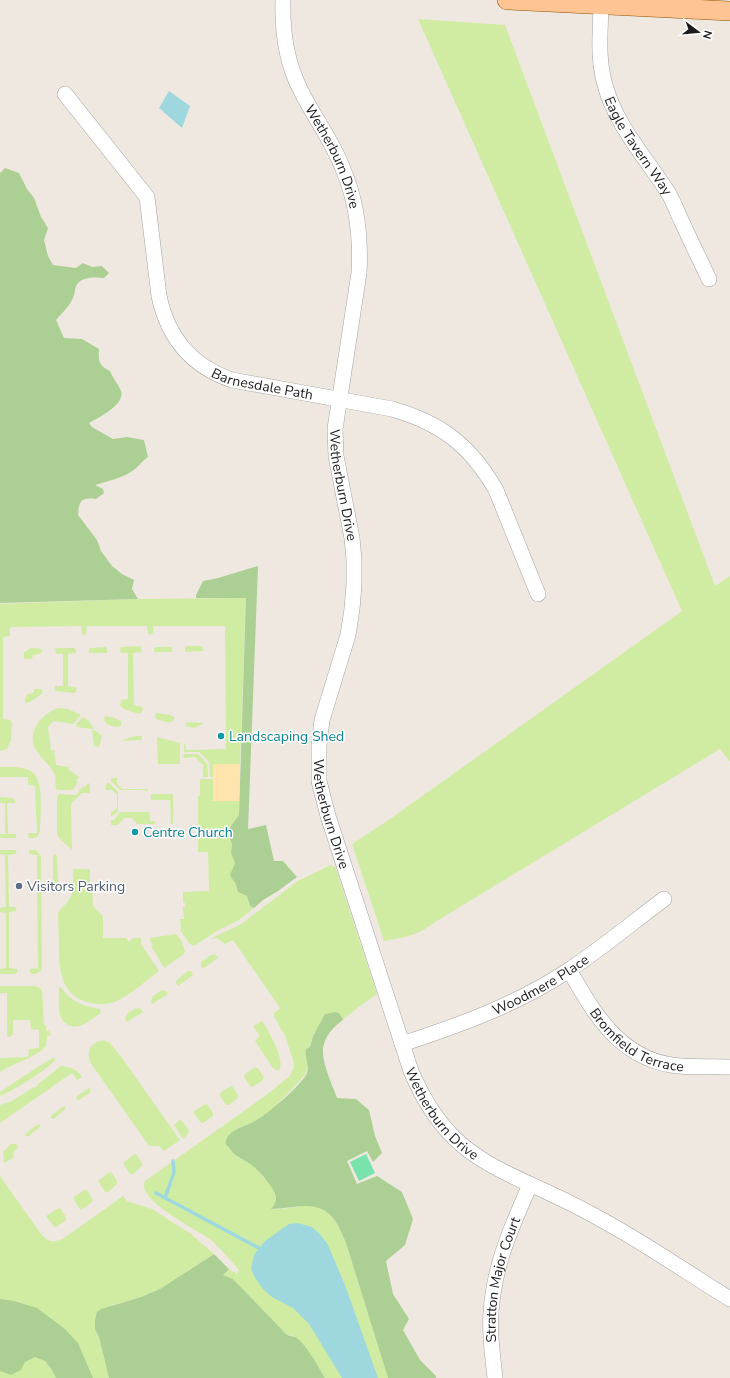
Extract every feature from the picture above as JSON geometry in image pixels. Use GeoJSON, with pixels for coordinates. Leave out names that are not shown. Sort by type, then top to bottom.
{"type":"FeatureCollection","features":[{"type":"Feature","properties":{"kind":"main road"},"geometry":{"type":"LineString","coordinates":[[507,0],[601,2],[730,12]]}},
{"type":"Feature","properties":{"kind":"street","name":"Wetherburn Drive"},"geometry":{"type":"LineString","coordinates":[[283,0],[285,41],[291,67],[300,89],[343,168],[356,208],[359,229],[359,273],[335,429],[336,456],[352,538],[354,585],[348,635],[322,720],[318,745],[319,782],[328,816],[410,1071],[430,1109],[445,1129],[461,1144],[481,1159],[496,1169],[563,1199],[612,1226],[730,1299]]}},
{"type":"Feature","properties":{"kind":"street","name":"Eagle Tavern Way"},"geometry":{"type":"LineString","coordinates":[[601,2],[599,36],[600,61],[604,82],[610,101],[622,125],[670,196],[708,279]]}},
{"type":"Feature","properties":{"kind":"street","name":"Barnesdale Path"},"geometry":{"type":"LineString","coordinates":[[65,94],[147,197],[161,308],[174,337],[187,354],[202,366],[219,376],[232,380],[392,409],[414,415],[442,430],[466,450],[482,468],[496,490],[538,594]]}},
{"type":"Feature","properties":{"kind":"street","name":"Woodmere Place"},"geometry":{"type":"LineString","coordinates":[[402,1044],[478,1018],[523,996],[569,970],[664,899]]}},
{"type":"Feature","properties":{"kind":"street","name":"Bromfield Terrace"},"geometry":{"type":"LineString","coordinates":[[569,970],[606,1028],[618,1040],[634,1052],[652,1060],[672,1065],[730,1067]]}},
{"type":"Feature","properties":{"kind":"street","name":"Stratton Major Court"},"geometry":{"type":"LineString","coordinates":[[495,1378],[491,1336],[491,1314],[494,1290],[503,1250],[530,1185]]}},
{"type":"Feature","properties":{"kind":"green space"},"geometry":{"type":"Polygon","coordinates":[[[418,19],[505,25],[715,586],[730,576],[730,762],[720,749],[429,927],[405,937],[384,941],[352,844],[390,819],[682,611],[418,19]]]}},
{"type":"Feature","properties":{"kind":"green space"},"geometry":{"type":"Polygon","coordinates":[[[5,168],[19,173],[27,189],[34,198],[41,217],[48,228],[44,240],[48,256],[53,265],[76,268],[83,263],[92,267],[102,266],[109,273],[104,278],[97,277],[81,280],[76,286],[71,302],[56,320],[64,338],[82,339],[99,349],[101,365],[110,371],[121,391],[119,401],[115,406],[105,414],[89,423],[92,427],[113,439],[127,437],[144,440],[148,457],[129,473],[95,485],[103,489],[104,493],[96,499],[81,501],[78,515],[97,540],[101,551],[112,566],[122,574],[134,580],[132,589],[138,599],[0,603],[0,173],[5,168]]]}},
{"type":"Feature","properties":{"kind":"green space"},"geometry":{"type":"Polygon","coordinates":[[[258,566],[248,829],[266,825],[274,861],[283,861],[297,877],[263,900],[254,908],[250,906],[247,896],[238,892],[235,882],[230,875],[235,863],[231,853],[232,844],[229,835],[231,826],[239,815],[246,598],[196,598],[196,595],[203,581],[258,566]]]}},
{"type":"Feature","properties":{"kind":"green space"},"geometry":{"type":"Polygon","coordinates":[[[246,598],[240,764],[213,764],[213,777],[210,777],[209,762],[199,752],[184,752],[185,743],[186,750],[226,749],[225,626],[153,626],[153,633],[150,635],[148,633],[147,626],[87,626],[86,634],[84,635],[82,634],[81,626],[12,627],[10,629],[10,636],[3,637],[3,719],[10,720],[12,722],[11,740],[7,749],[0,751],[0,604],[138,599],[246,598]]]}},
{"type":"Feature","properties":{"kind":"green space"},"geometry":{"type":"Polygon","coordinates":[[[202,646],[203,651],[185,652],[185,647],[202,646]]]}},
{"type":"Feature","properties":{"kind":"green space"},"geometry":{"type":"Polygon","coordinates":[[[106,647],[107,653],[89,653],[90,648],[106,647]]]}},
{"type":"Feature","properties":{"kind":"green space"},"geometry":{"type":"Polygon","coordinates":[[[121,647],[141,647],[142,652],[133,653],[134,705],[143,707],[142,712],[139,714],[124,709],[120,706],[121,700],[128,699],[128,653],[121,653],[120,650],[121,647]]]}},
{"type":"Feature","properties":{"kind":"green space"},"geometry":{"type":"Polygon","coordinates":[[[171,647],[172,652],[154,652],[154,648],[171,647]]]}},
{"type":"Feature","properties":{"kind":"green space"},"geometry":{"type":"Polygon","coordinates":[[[31,648],[41,649],[42,652],[40,654],[33,655],[32,659],[24,659],[24,652],[31,648]]]}},
{"type":"Feature","properties":{"kind":"green space"},"geometry":{"type":"Polygon","coordinates":[[[74,648],[76,650],[76,653],[68,654],[68,686],[77,688],[75,693],[55,691],[55,686],[63,686],[63,654],[56,654],[55,649],[74,648]]]}},
{"type":"Feature","properties":{"kind":"green space"},"geometry":{"type":"Polygon","coordinates":[[[34,689],[42,689],[43,693],[26,703],[25,700],[27,694],[34,693],[34,689]]]}},
{"type":"Feature","properties":{"kind":"green space"},"geometry":{"type":"Polygon","coordinates":[[[59,708],[68,709],[81,715],[73,724],[54,721],[48,727],[51,751],[54,749],[56,765],[69,767],[69,770],[79,777],[73,790],[56,789],[55,778],[51,768],[38,754],[34,746],[33,733],[35,728],[43,717],[59,708]]]}},
{"type":"Feature","properties":{"kind":"green space"},"geometry":{"type":"Polygon","coordinates":[[[156,713],[170,715],[174,717],[174,720],[170,723],[156,719],[156,713]]]}},
{"type":"Feature","properties":{"kind":"green space"},"geometry":{"type":"Polygon","coordinates":[[[105,716],[121,721],[121,726],[114,727],[109,725],[104,720],[105,716]]]}},
{"type":"Feature","properties":{"kind":"green space"},"geometry":{"type":"Polygon","coordinates":[[[83,717],[89,721],[94,728],[76,727],[78,725],[76,724],[83,717]]]}},
{"type":"Feature","properties":{"kind":"green space"},"geometry":{"type":"Polygon","coordinates":[[[186,723],[204,723],[194,728],[186,726],[186,723]]]}},
{"type":"Feature","properties":{"kind":"green space"},"geometry":{"type":"Polygon","coordinates":[[[92,730],[96,731],[102,736],[99,747],[94,746],[92,730]]]}},
{"type":"Feature","properties":{"kind":"green space"},"geometry":{"type":"Polygon","coordinates":[[[135,736],[142,736],[142,740],[120,741],[135,736]]]}},
{"type":"Feature","properties":{"kind":"green space"},"geometry":{"type":"Polygon","coordinates":[[[157,737],[180,743],[180,764],[158,764],[157,737]]]}},
{"type":"Feature","properties":{"kind":"green space"},"geometry":{"type":"Polygon","coordinates":[[[183,754],[198,754],[207,764],[208,777],[203,777],[203,765],[195,757],[184,758],[183,754]]]}},
{"type":"Feature","properties":{"kind":"green space"},"geometry":{"type":"Polygon","coordinates":[[[0,767],[24,768],[28,769],[35,775],[40,790],[41,808],[40,831],[39,835],[34,838],[30,838],[28,836],[29,833],[37,833],[35,786],[28,785],[28,777],[0,777],[0,767]]]}},
{"type":"Feature","properties":{"kind":"green space"},"geometry":{"type":"Polygon","coordinates":[[[111,778],[117,778],[117,784],[122,789],[148,789],[147,792],[143,790],[120,790],[111,781],[111,778]]]}},
{"type":"Feature","properties":{"kind":"green space"},"geometry":{"type":"Polygon","coordinates":[[[200,779],[213,779],[213,801],[239,801],[239,815],[231,826],[229,835],[232,844],[231,853],[235,863],[232,879],[238,890],[247,896],[249,903],[254,908],[239,920],[217,931],[194,946],[190,944],[180,930],[180,919],[184,919],[183,907],[185,907],[185,903],[183,903],[183,892],[209,891],[208,852],[198,852],[198,796],[200,796],[200,779]]]}},
{"type":"Feature","properties":{"kind":"green space"},"geometry":{"type":"Polygon","coordinates":[[[88,783],[90,784],[90,793],[82,793],[71,804],[72,850],[59,838],[57,834],[57,797],[59,794],[76,795],[83,786],[85,787],[88,783]]]}},
{"type":"Feature","properties":{"kind":"green space"},"geometry":{"type":"Polygon","coordinates":[[[106,783],[109,783],[118,792],[118,811],[111,817],[111,813],[117,808],[117,795],[112,790],[106,790],[106,783]]]}},
{"type":"Feature","properties":{"kind":"green space"},"geometry":{"type":"Polygon","coordinates":[[[151,794],[173,794],[173,824],[171,824],[170,800],[151,800],[151,794]]]}},
{"type":"Feature","properties":{"kind":"green space"},"geometry":{"type":"Polygon","coordinates":[[[0,797],[12,798],[15,800],[15,803],[7,803],[8,834],[16,834],[16,837],[14,838],[0,838],[0,834],[5,834],[5,803],[0,803],[0,797]]]}},
{"type":"Feature","properties":{"kind":"green space"},"geometry":{"type":"Polygon","coordinates":[[[120,812],[149,812],[150,821],[155,821],[155,824],[137,824],[132,818],[124,818],[118,825],[111,825],[111,820],[114,820],[120,812]]]}},
{"type":"Feature","properties":{"kind":"green space"},"geometry":{"type":"Polygon","coordinates":[[[0,850],[15,850],[17,853],[8,855],[9,907],[15,907],[17,909],[16,911],[9,912],[9,968],[17,969],[15,974],[0,974],[0,969],[6,968],[6,913],[0,912],[0,908],[6,907],[5,855],[0,854],[0,850]]]}},
{"type":"Feature","properties":{"kind":"green space"},"geometry":{"type":"Polygon","coordinates":[[[29,850],[36,850],[41,856],[42,967],[41,971],[35,974],[31,974],[29,971],[30,969],[38,968],[37,855],[29,854],[29,850]]]}},
{"type":"Feature","properties":{"kind":"green space"},"geometry":{"type":"Polygon","coordinates":[[[55,854],[57,856],[58,882],[55,884],[53,881],[53,856],[55,854]]]}},
{"type":"Feature","properties":{"kind":"green space"},"geometry":{"type":"Polygon","coordinates":[[[331,865],[332,867],[335,866],[377,994],[343,1020],[340,1014],[318,1028],[312,1038],[305,1075],[272,1110],[228,1136],[226,1145],[238,1157],[254,1166],[274,1190],[276,1196],[275,1204],[272,1209],[312,1206],[319,1208],[331,1216],[346,1243],[388,1378],[325,1378],[314,1360],[295,1337],[286,1334],[233,1279],[223,1275],[229,1269],[237,1274],[239,1270],[218,1247],[211,1240],[169,1214],[149,1197],[144,1189],[145,1181],[265,1096],[290,1076],[294,1067],[293,1060],[285,1036],[274,1016],[274,1013],[280,1008],[233,940],[225,944],[217,938],[210,939],[241,924],[298,881],[331,865]]]}},
{"type":"Feature","properties":{"kind":"green space"},"geometry":{"type":"Polygon","coordinates":[[[73,869],[90,869],[93,906],[103,916],[103,938],[126,938],[129,942],[133,938],[141,938],[141,944],[159,971],[117,1001],[106,1004],[94,1004],[87,1002],[71,993],[66,987],[63,979],[60,962],[58,914],[72,894],[73,869]]]}},
{"type":"Feature","properties":{"kind":"green space"},"geometry":{"type":"Polygon","coordinates":[[[176,934],[181,940],[185,951],[184,954],[164,968],[151,946],[153,945],[150,938],[176,934]]]}},
{"type":"Feature","properties":{"kind":"green space"},"geometry":{"type":"Polygon","coordinates":[[[215,954],[218,958],[204,968],[201,967],[201,962],[215,954]]]}},
{"type":"Feature","properties":{"kind":"green space"},"geometry":{"type":"Polygon","coordinates":[[[188,971],[191,971],[193,975],[178,986],[176,983],[177,980],[188,971]]]}},
{"type":"Feature","properties":{"kind":"green space"},"geometry":{"type":"Polygon","coordinates":[[[0,986],[35,986],[40,988],[42,991],[44,1024],[47,1031],[49,1031],[51,1035],[47,1036],[46,1046],[36,1054],[0,1072],[0,1058],[28,1057],[29,1049],[39,1048],[39,1030],[31,1029],[30,1020],[13,1020],[13,1034],[10,1037],[7,1037],[7,993],[0,993],[0,986]]]}},
{"type":"Feature","properties":{"kind":"green space"},"geometry":{"type":"Polygon","coordinates":[[[59,987],[61,987],[73,1000],[83,1005],[100,1009],[101,1013],[81,1025],[72,1026],[67,1024],[63,1021],[60,1015],[59,987]]]}},
{"type":"Feature","properties":{"kind":"green space"},"geometry":{"type":"Polygon","coordinates":[[[162,990],[166,991],[168,994],[152,1004],[151,1001],[153,996],[162,990]]]}},
{"type":"Feature","properties":{"kind":"green space"},"geometry":{"type":"Polygon","coordinates":[[[139,1008],[143,1012],[127,1022],[125,1019],[128,1013],[139,1008]]]}},
{"type":"Feature","properties":{"kind":"green space"},"geometry":{"type":"Polygon","coordinates":[[[336,1012],[340,1014],[343,1020],[334,1027],[325,1040],[323,1056],[327,1071],[337,1098],[356,1099],[369,1110],[375,1136],[382,1153],[373,1162],[367,1151],[347,1161],[357,1184],[377,1176],[402,1192],[413,1219],[405,1245],[386,1261],[393,1294],[409,1319],[403,1330],[420,1360],[436,1376],[436,1378],[388,1378],[346,1243],[340,1229],[332,1217],[327,1212],[314,1207],[302,1206],[271,1209],[276,1201],[272,1187],[258,1170],[235,1155],[226,1144],[227,1138],[232,1132],[265,1114],[302,1081],[308,1068],[306,1049],[310,1047],[313,1036],[325,1014],[336,1012]]]}},
{"type":"Feature","properties":{"kind":"green space"},"geometry":{"type":"Polygon","coordinates":[[[262,1021],[278,1052],[281,1065],[279,1070],[273,1068],[255,1041],[260,1036],[253,1026],[262,1021]]]}},
{"type":"Feature","properties":{"kind":"green space"},"geometry":{"type":"Polygon","coordinates":[[[104,1040],[110,1043],[122,1058],[180,1140],[164,1151],[159,1146],[149,1146],[90,1062],[89,1050],[96,1043],[104,1040]]]}},
{"type":"Feature","properties":{"kind":"green space"},"geometry":{"type":"Polygon","coordinates":[[[53,1058],[56,1059],[39,1074],[0,1096],[0,1092],[53,1058]]]}},
{"type":"Feature","properties":{"kind":"green space"},"geometry":{"type":"Polygon","coordinates":[[[61,1066],[73,1069],[82,1077],[77,1080],[72,1073],[0,1123],[0,1105],[12,1101],[34,1087],[35,1088],[61,1066]]]}},
{"type":"Feature","properties":{"kind":"green space"},"geometry":{"type":"Polygon","coordinates":[[[254,1068],[258,1068],[264,1078],[252,1087],[244,1077],[245,1074],[254,1068]]]}},
{"type":"Feature","properties":{"kind":"green space"},"geometry":{"type":"Polygon","coordinates":[[[232,1086],[238,1095],[238,1098],[229,1105],[226,1105],[219,1094],[232,1086]]]}},
{"type":"Feature","properties":{"kind":"green space"},"geometry":{"type":"Polygon","coordinates":[[[89,1088],[91,1089],[90,1093],[79,1100],[76,1100],[77,1096],[89,1088]]]}},
{"type":"Feature","properties":{"kind":"green space"},"geometry":{"type":"Polygon","coordinates":[[[207,1104],[213,1113],[213,1116],[201,1123],[193,1112],[207,1104]]]}},
{"type":"Feature","properties":{"kind":"green space"},"geometry":{"type":"Polygon","coordinates":[[[64,1106],[66,1108],[54,1119],[50,1118],[52,1115],[64,1106]]]}},
{"type":"Feature","properties":{"kind":"green space"},"geometry":{"type":"Polygon","coordinates":[[[180,1120],[189,1130],[188,1134],[183,1139],[174,1125],[180,1120]]]}},
{"type":"Feature","properties":{"kind":"green space"},"geometry":{"type":"Polygon","coordinates":[[[39,1124],[41,1126],[29,1136],[25,1136],[27,1132],[39,1124]]]}},
{"type":"Feature","properties":{"kind":"green space"},"geometry":{"type":"Polygon","coordinates":[[[11,1144],[16,1144],[18,1148],[13,1152],[14,1157],[4,1163],[3,1152],[11,1144]]]}},
{"type":"Feature","properties":{"kind":"green space"},"geometry":{"type":"Polygon","coordinates":[[[136,1154],[143,1165],[133,1174],[130,1174],[123,1163],[136,1154]]]}},
{"type":"Feature","properties":{"kind":"green space"},"geometry":{"type":"Polygon","coordinates":[[[366,1154],[375,1173],[359,1181],[350,1162],[366,1154]]]}},
{"type":"Feature","properties":{"kind":"green space"},"geometry":{"type":"Polygon","coordinates":[[[111,1172],[117,1181],[117,1184],[108,1192],[105,1192],[98,1181],[111,1172]]]}},
{"type":"Feature","properties":{"kind":"green space"},"geometry":{"type":"Polygon","coordinates":[[[0,1176],[41,1234],[49,1241],[57,1241],[64,1238],[123,1196],[127,1201],[152,1209],[191,1234],[214,1254],[160,1289],[141,1297],[110,1306],[95,1329],[99,1337],[109,1378],[0,1378],[0,1176]]]}},
{"type":"Feature","properties":{"kind":"green space"},"geometry":{"type":"Polygon","coordinates":[[[84,1190],[87,1190],[93,1200],[81,1210],[73,1198],[84,1190]]]}},
{"type":"Feature","properties":{"kind":"green space"},"geometry":{"type":"Polygon","coordinates":[[[60,1208],[66,1217],[66,1220],[54,1227],[46,1216],[60,1208]]]}},
{"type":"Feature","properties":{"kind":"green space"},"geometry":{"type":"Polygon","coordinates":[[[214,1254],[229,1269],[223,1275],[233,1279],[286,1334],[295,1337],[303,1344],[325,1378],[109,1378],[99,1337],[95,1329],[97,1312],[101,1309],[141,1297],[160,1289],[214,1254]]]}},
{"type":"Feature","properties":{"kind":"green space"},"geometry":{"type":"Polygon","coordinates":[[[0,1299],[14,1301],[37,1308],[65,1329],[78,1343],[93,1378],[56,1378],[45,1361],[35,1357],[25,1362],[21,1370],[11,1375],[0,1371],[0,1299]]]}},
{"type":"Feature","properties":{"kind":"sand"},"geometry":{"type":"Polygon","coordinates":[[[213,764],[240,764],[239,801],[213,801],[213,764]]]}},
{"type":"Feature","properties":{"kind":"water"},"geometry":{"type":"Polygon","coordinates":[[[169,91],[190,106],[182,128],[159,108],[169,91]]]}},
{"type":"Feature","properties":{"kind":"water"},"geometry":{"type":"Polygon","coordinates":[[[298,1223],[312,1227],[320,1234],[328,1245],[345,1285],[378,1378],[342,1378],[309,1324],[293,1308],[272,1297],[263,1289],[255,1278],[251,1269],[254,1255],[265,1241],[289,1224],[298,1223]]]}},
{"type":"Feature","properties":{"kind":"waterway"},"geometry":{"type":"LineString","coordinates":[[165,1198],[174,1172],[173,1161]]}},
{"type":"Feature","properties":{"kind":"waterway"},"geometry":{"type":"LineString","coordinates":[[156,1193],[259,1248]]}},
{"type":"Feature","properties":{"kind":"place","name":"Landscaping Shed"},"geometry":{"type":"Point","coordinates":[221,736]}},
{"type":"Feature","properties":{"kind":"place","name":"Centre Church"},"geometry":{"type":"Point","coordinates":[135,832]}},
{"type":"Feature","properties":{"kind":"place","name":"Visitors Parking"},"geometry":{"type":"Point","coordinates":[19,886]}}]}
